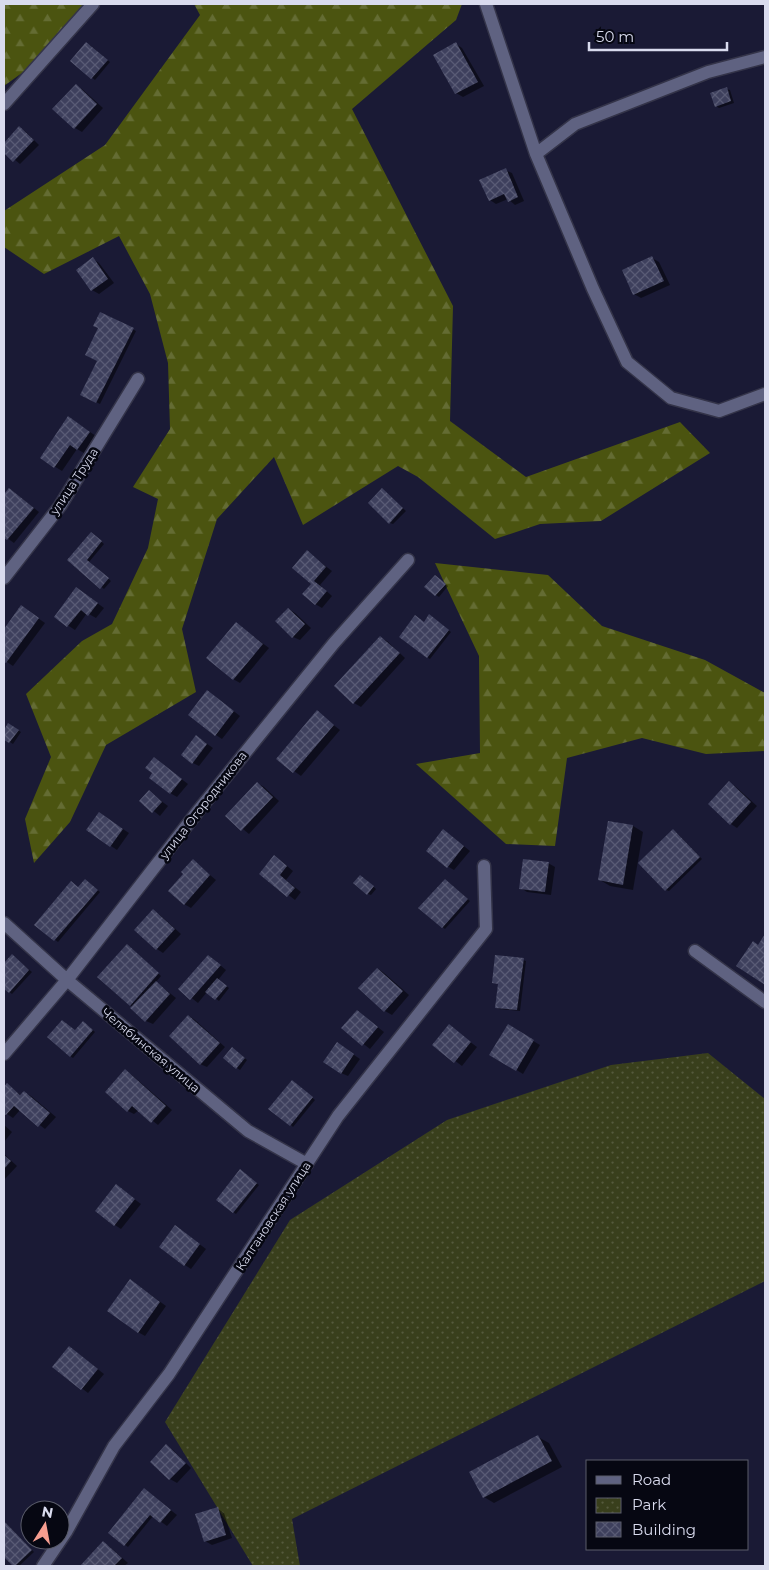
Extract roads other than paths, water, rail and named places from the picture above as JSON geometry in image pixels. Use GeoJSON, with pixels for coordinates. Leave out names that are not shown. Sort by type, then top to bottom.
{"type":"FeatureCollection","features":[{"type":"Feature","properties":{"kind":"street"},"geometry":{"type":"LineString","coordinates":[[4,104],[93,4]]}},
{"type":"Feature","properties":{"kind":"street"},"geometry":{"type":"LineString","coordinates":[[486,4],[536,154],[593,289],[627,362],[671,398],[719,412],[765,394]]}},
{"type":"Feature","properties":{"kind":"street"},"geometry":{"type":"LineString","coordinates":[[536,154],[575,124],[708,72],[765,57]]}},
{"type":"Feature","properties":{"kind":"street","name":"улица Труда"},"geometry":{"type":"LineString","coordinates":[[4,578],[60,506],[138,379]]}},
{"type":"Feature","properties":{"kind":"street","name":"улица Огородникова"},"geometry":{"type":"LineString","coordinates":[[4,1054],[67,980],[198,811],[334,643],[408,560]]}},
{"type":"Feature","properties":{"kind":"street","name":"Калгановская улица"},"geometry":{"type":"LineString","coordinates":[[43,1566],[66,1532],[114,1446],[169,1374],[338,1116],[486,929],[484,866]]}},
{"type":"Feature","properties":{"kind":"street","name":"Челябинская улица"},"geometry":{"type":"LineString","coordinates":[[4,923],[67,980],[248,1131],[307,1164]]}},
{"type":"Feature","properties":{"kind":"street"},"geometry":{"type":"LineString","coordinates":[[695,951],[765,1002]]}}]}
